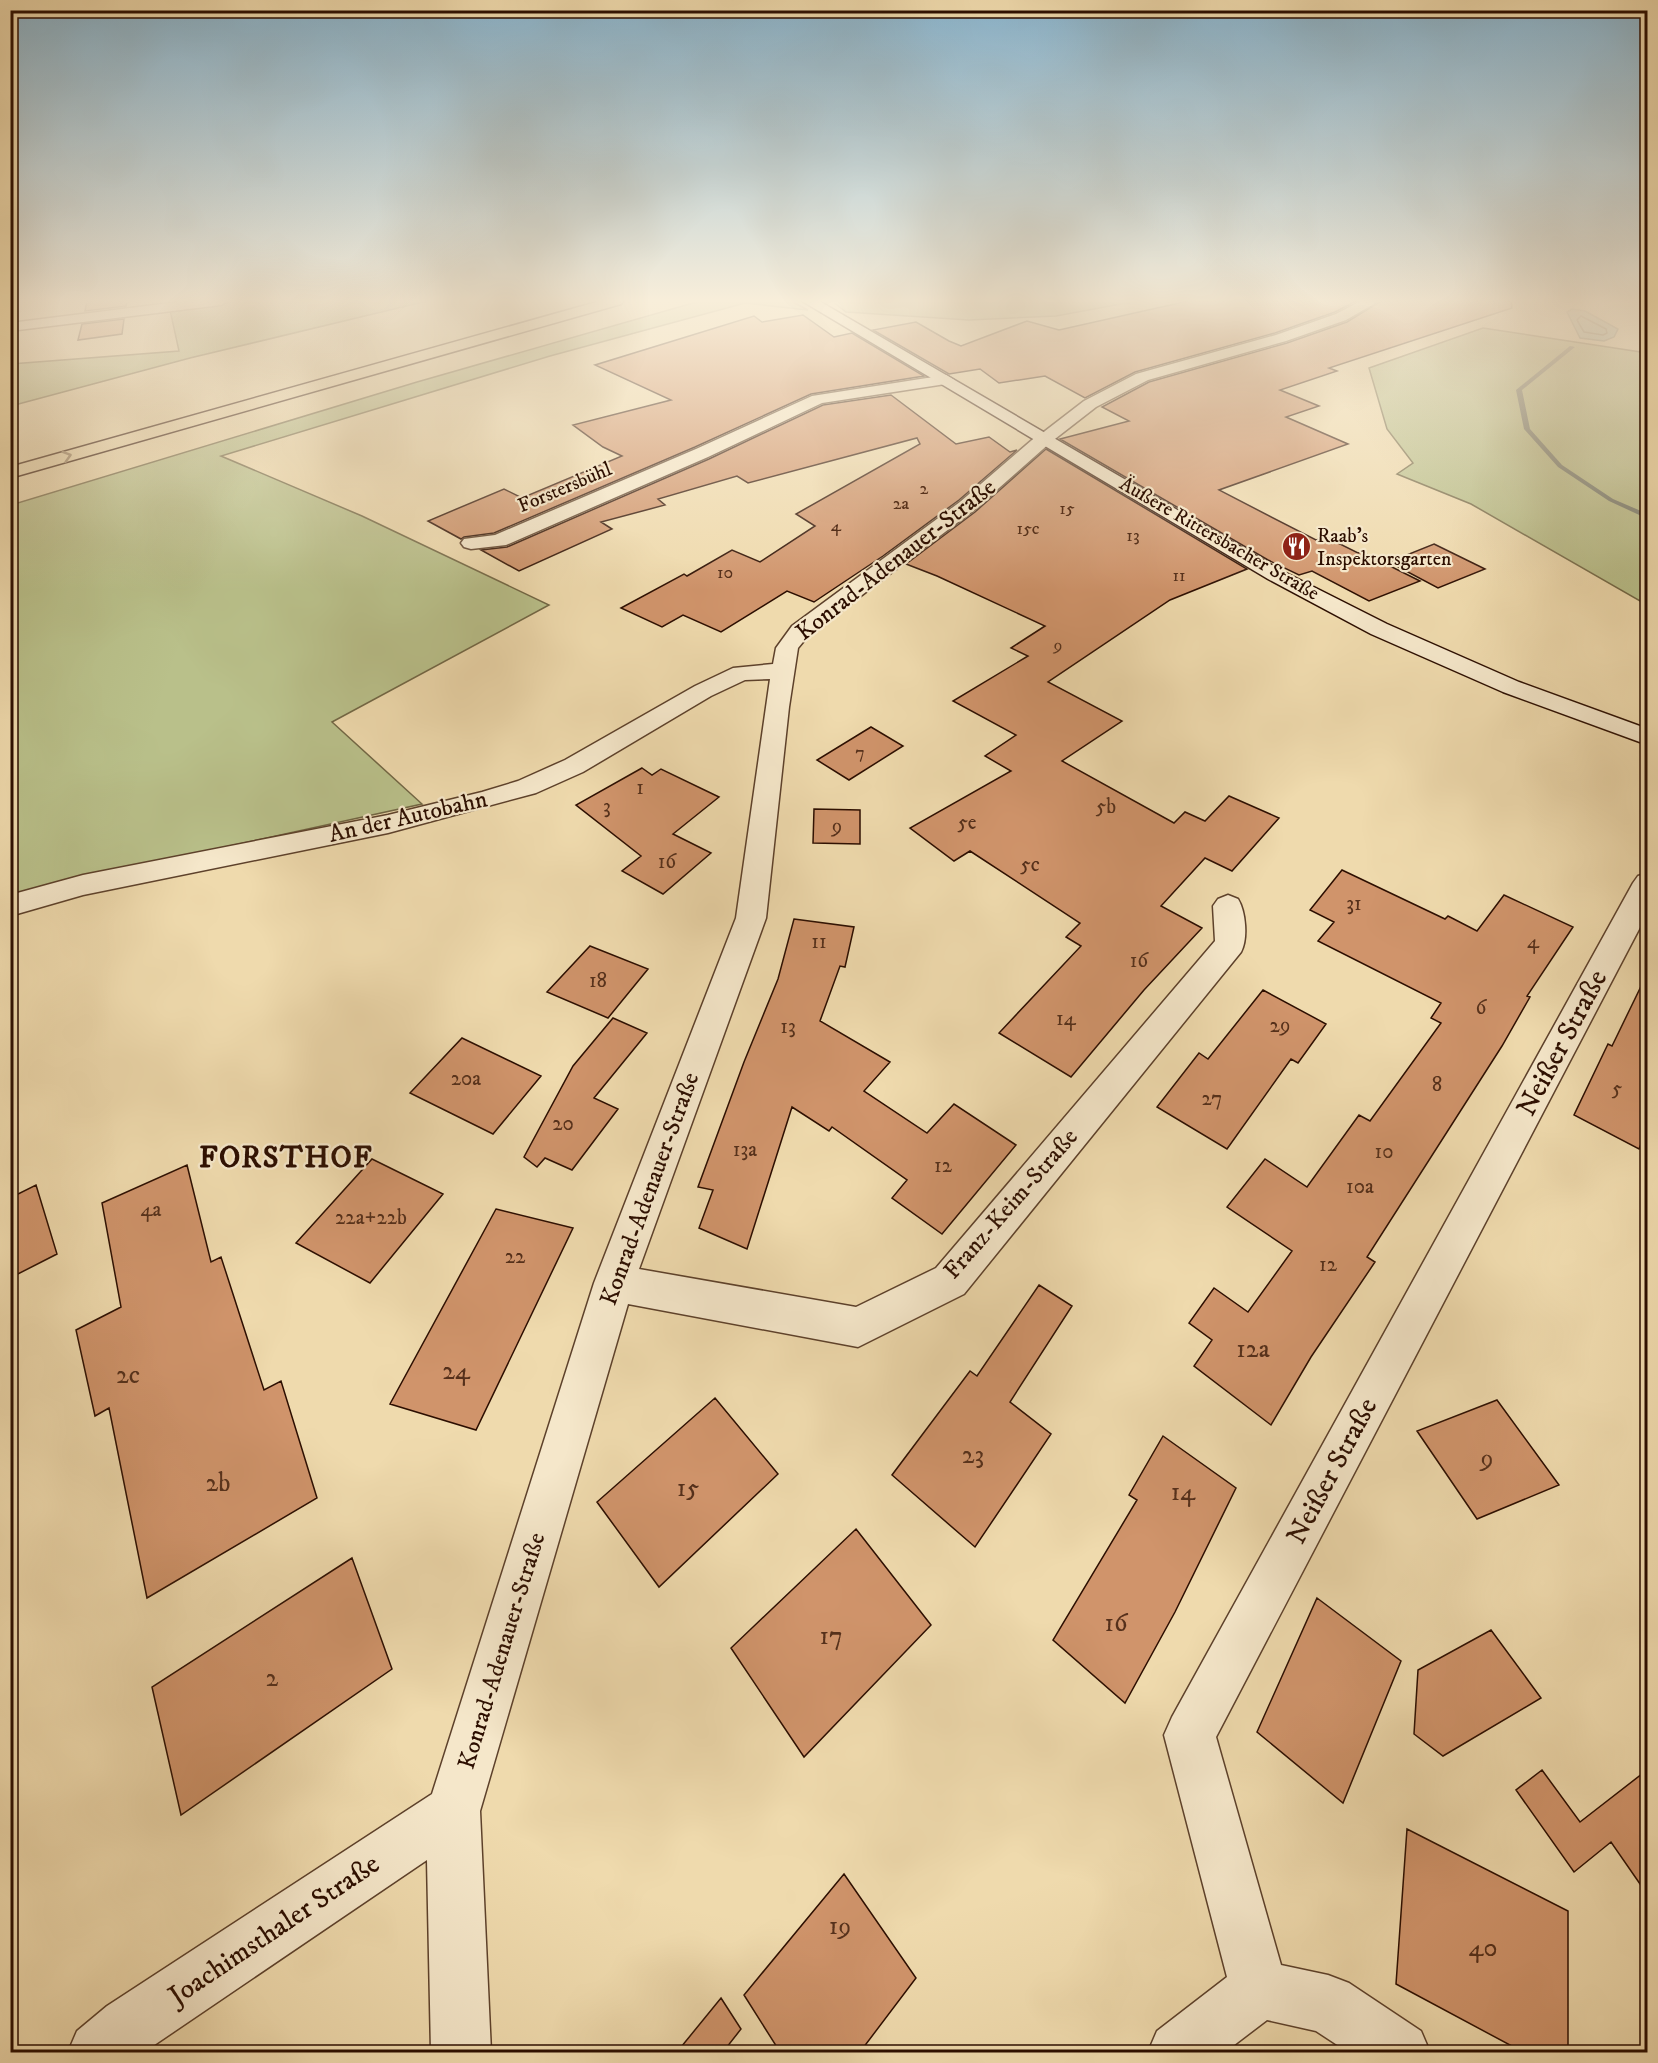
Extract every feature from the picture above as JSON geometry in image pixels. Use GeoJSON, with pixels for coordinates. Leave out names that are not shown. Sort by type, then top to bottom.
{"type":"FeatureCollection","features":[{"type":"Feature","properties":{"kind":"highway"},"geometry":{"type":"LineString","coordinates":[[10,473],[277,397]]}},
{"type":"Feature","properties":{"kind":"street","name":"Forstersbühl"},"geometry":{"type":"LineString","coordinates":[[471,543],[499,541],[702,453],[818,399],[830,397]]}},
{"type":"Feature","properties":{"kind":"street","name":"Äußere Rittersbacher Straße"},"geometry":{"type":"LineString","coordinates":[[975,397],[1275,575],[1379,629],[1511,687],[1647,738]]}},
{"type":"Feature","properties":{"kind":"street","name":"Konrad-Adenauer-Straße"},"geometry":{"type":"LineString","coordinates":[[460,2052],[453,1811],[614,1283],[751,918],[787,648],[800,631],[967,506],[1045,438],[1090,404],[1103,397]]}},
{"type":"Feature","properties":{"kind":"street","name":"An der Autobahn"},"geometry":{"type":"LineString","coordinates":[[10,906],[83,885],[388,824],[488,799],[527,787],[574,766],[703,691],[741,674],[783,671]]}},
{"type":"Feature","properties":{"kind":"street","name":"Neißer Straße"},"geometry":{"type":"LineString","coordinates":[[1259,1989],[1190,1736],[1647,884]]}},
{"type":"Feature","properties":{"kind":"street","name":"Franz-Keim-Straße"},"geometry":{"type":"LineString","coordinates":[[614,1283],[858,1327],[950,1281],[1230,944],[1228,906]]}},
{"type":"Feature","properties":{"kind":"street","name":"Joachimsthaler Straße"},"geometry":{"type":"LineString","coordinates":[[98,2052],[128,2027],[453,1811]]}},
{"type":"Feature","properties":{"kind":"street"},"geometry":{"type":"LineString","coordinates":[[1178,2052],[1259,1989],[1328,2004],[1400,2052]]}},
{"type":"Feature","properties":{"kind":"green space"},"geometry":{"type":"Polygon","coordinates":[[[11,397],[44,397],[11,406],[11,397]]]}},
{"type":"Feature","properties":{"kind":"green space"},"geometry":{"type":"Polygon","coordinates":[[[367,397],[414,397],[221,456],[362,516],[549,605],[332,722],[422,804],[84,878],[11,897],[11,505],[367,397]]]}},
{"type":"Feature","properties":{"kind":"green space"},"geometry":{"type":"Polygon","coordinates":[[[1378,397],[1647,397],[1647,413],[1641,429],[1648,432],[1647,605],[1471,504],[1397,474],[1413,463],[1387,429],[1378,397]]]}},
{"type":"Feature","properties":{"kind":"building"},"geometry":{"type":"Polygon","coordinates":[[[665,397],[804,397],[695,447],[494,533],[461,539],[428,521],[504,489],[522,498],[622,456],[603,447],[573,425],[671,400],[665,397]]]}},
{"type":"Feature","properties":{"kind":"building"},"geometry":{"type":"Polygon","coordinates":[[[876,397],[894,397],[956,444],[989,437],[1010,452],[1017,450],[959,500],[883,556],[814,602],[787,591],[721,632],[683,615],[662,627],[621,608],[684,574],[687,576],[732,550],[760,562],[815,526],[796,514],[920,444],[917,438],[748,483],[737,476],[658,499],[665,505],[601,522],[612,529],[519,571],[481,550],[507,547],[709,459],[823,405],[876,397]]]}},
{"type":"Feature","properties":{"kind":"building"},"geometry":{"type":"Polygon","coordinates":[[[1120,397],[1298,397],[1319,406],[1286,417],[1348,444],[1219,490],[1316,540],[1326,537],[1420,581],[1369,601],[1312,571],[1299,575],[1268,560],[1060,439],[1129,421],[1102,407],[1120,397]]]}},
{"type":"Feature","properties":{"kind":"building"},"geometry":{"type":"Polygon","coordinates":[[[1046,449],[1247,569],[1170,600],[1048,682],[1122,721],[1062,761],[1174,823],[1185,812],[1205,821],[1229,796],[1279,818],[1232,871],[1205,858],[1161,906],[1202,928],[1144,990],[1071,1077],[999,1033],[1081,946],[1066,937],[1080,923],[970,851],[954,861],[910,828],[1011,771],[985,756],[1016,735],[953,701],[1028,656],[1011,648],[1045,626],[906,564],[975,512],[1046,449]]]}},
{"type":"Feature","properties":{"kind":"building"},"geometry":{"type":"Polygon","coordinates":[[[1434,544],[1485,569],[1438,588],[1389,562],[1434,544]]]}},
{"type":"Feature","properties":{"kind":"building"},"geometry":{"type":"Polygon","coordinates":[[[871,727],[903,746],[849,780],[817,760],[871,727]]]}},
{"type":"Feature","properties":{"kind":"building"},"geometry":{"type":"Polygon","coordinates":[[[642,768],[652,775],[661,769],[719,797],[673,834],[711,853],[663,894],[622,871],[641,856],[576,805],[642,768]]]}},
{"type":"Feature","properties":{"kind":"building"},"geometry":{"type":"Polygon","coordinates":[[[814,809],[860,810],[860,844],[813,843],[814,809]]]}},
{"type":"Feature","properties":{"kind":"building"},"geometry":{"type":"Polygon","coordinates":[[[1342,870],[1445,919],[1448,916],[1477,931],[1504,895],[1573,927],[1527,996],[1530,997],[1502,1046],[1367,1257],[1375,1262],[1311,1357],[1271,1425],[1194,1366],[1212,1340],[1189,1323],[1214,1288],[1248,1312],[1292,1251],[1227,1207],[1265,1159],[1307,1187],[1359,1115],[1370,1121],[1441,1023],[1431,1018],[1441,1003],[1318,941],[1334,922],[1310,910],[1342,870]]]}},
{"type":"Feature","properties":{"kind":"building"},"geometry":{"type":"Polygon","coordinates":[[[794,919],[854,927],[845,967],[840,966],[820,1021],[890,1062],[864,1091],[927,1133],[954,1104],[1016,1145],[942,1234],[892,1198],[907,1180],[832,1127],[829,1131],[792,1107],[747,1249],[699,1228],[713,1190],[698,1187],[744,1062],[778,979],[794,919]]]}},
{"type":"Feature","properties":{"kind":"building"},"geometry":{"type":"Polygon","coordinates":[[[590,946],[648,969],[608,1018],[547,992],[590,946]]]}},
{"type":"Feature","properties":{"kind":"building"},"geometry":{"type":"Polygon","coordinates":[[[1647,974],[1647,1128],[1639,1149],[1574,1115],[1608,1044],[1612,1046],[1647,974]]]}},
{"type":"Feature","properties":{"kind":"building"},"geometry":{"type":"Polygon","coordinates":[[[1263,990],[1326,1024],[1298,1063],[1291,1059],[1227,1149],[1157,1107],[1199,1053],[1208,1059],[1263,990]]]}},
{"type":"Feature","properties":{"kind":"building"},"geometry":{"type":"Polygon","coordinates":[[[613,1018],[647,1033],[594,1098],[618,1109],[572,1170],[545,1158],[537,1167],[524,1157],[573,1066],[613,1018]]]}},
{"type":"Feature","properties":{"kind":"building"},"geometry":{"type":"Polygon","coordinates":[[[462,1038],[541,1076],[493,1134],[410,1093],[462,1038]]]}},
{"type":"Feature","properties":{"kind":"building"},"geometry":{"type":"Polygon","coordinates":[[[372,1159],[443,1194],[370,1283],[296,1243],[372,1159]]]}},
{"type":"Feature","properties":{"kind":"building"},"geometry":{"type":"Polygon","coordinates":[[[187,1165],[211,1262],[221,1257],[264,1390],[281,1381],[317,1498],[147,1598],[109,1408],[95,1416],[76,1330],[121,1307],[102,1203],[187,1165]]]}},
{"type":"Feature","properties":{"kind":"building"},"geometry":{"type":"Polygon","coordinates":[[[36,1185],[57,1254],[10,1278],[10,1198],[36,1185]]]}},
{"type":"Feature","properties":{"kind":"building"},"geometry":{"type":"Polygon","coordinates":[[[496,1209],[573,1228],[476,1430],[390,1404],[496,1209]]]}},
{"type":"Feature","properties":{"kind":"building"},"geometry":{"type":"Polygon","coordinates":[[[1039,1285],[1072,1306],[1010,1402],[1051,1434],[975,1547],[892,1475],[970,1371],[977,1376],[1039,1285]]]}},
{"type":"Feature","properties":{"kind":"building"},"geometry":{"type":"Polygon","coordinates":[[[715,1398],[778,1474],[659,1587],[597,1502],[715,1398]]]}},
{"type":"Feature","properties":{"kind":"building"},"geometry":{"type":"Polygon","coordinates":[[[1497,1400],[1559,1485],[1477,1519],[1417,1431],[1497,1400]]]}},
{"type":"Feature","properties":{"kind":"building"},"geometry":{"type":"Polygon","coordinates":[[[1163,1436],[1236,1488],[1175,1612],[1125,1703],[1053,1640],[1137,1500],[1129,1495],[1163,1436]]]}},
{"type":"Feature","properties":{"kind":"building"},"geometry":{"type":"Polygon","coordinates":[[[856,1529],[931,1625],[804,1757],[731,1648],[856,1529]]]}},
{"type":"Feature","properties":{"kind":"building"},"geometry":{"type":"Polygon","coordinates":[[[352,1558],[392,1669],[181,1815],[152,1687],[352,1558]]]}},
{"type":"Feature","properties":{"kind":"building"},"geometry":{"type":"Polygon","coordinates":[[[1317,1598],[1401,1661],[1343,1803],[1257,1732],[1317,1598]]]}},
{"type":"Feature","properties":{"kind":"building"},"geometry":{"type":"Polygon","coordinates":[[[1491,1630],[1541,1698],[1443,1756],[1414,1734],[1418,1670],[1491,1630]]]}},
{"type":"Feature","properties":{"kind":"building"},"geometry":{"type":"Polygon","coordinates":[[[1542,1770],[1580,1822],[1647,1770],[1647,1894],[1611,1842],[1574,1872],[1516,1790],[1542,1770]]]}},
{"type":"Feature","properties":{"kind":"building"},"geometry":{"type":"Polygon","coordinates":[[[1407,1829],[1568,1911],[1568,2052],[1523,2052],[1396,1984],[1407,1829]]]}},
{"type":"Feature","properties":{"kind":"building"},"geometry":{"type":"Polygon","coordinates":[[[844,1874],[916,1978],[860,2052],[780,2052],[744,1995],[844,1874]]]}},
{"type":"Feature","properties":{"kind":"building"},"geometry":{"type":"Polygon","coordinates":[[[721,1998],[741,2029],[723,2052],[677,2052],[721,1998]]]}},
{"type":"Feature","properties":{"kind":"waterway"},"geometry":{"type":"LineString","coordinates":[[1520,397],[1527,429],[1560,466],[1611,500],[1648,517]]}},
{"type":"Feature","properties":{"kind":"place","name":"Raab's Inspektorsgarten"},"geometry":{"type":"Point","coordinates":[1296,547]}},
{"type":"Feature","properties":{"kind":"district","name":"FORSTHOF"},"geometry":{"type":"Point","coordinates":[286,1158]}}]}
